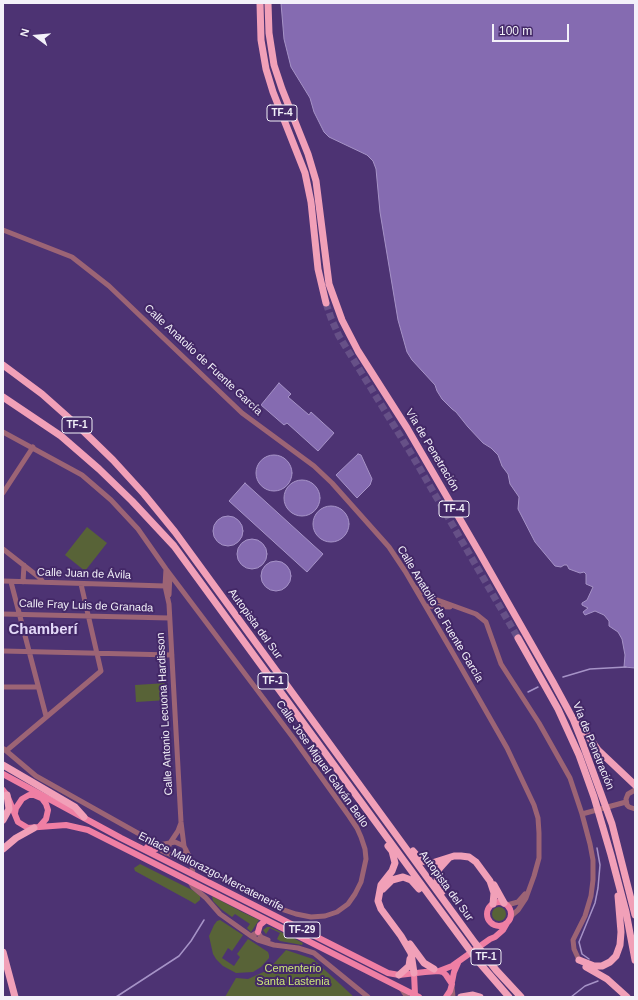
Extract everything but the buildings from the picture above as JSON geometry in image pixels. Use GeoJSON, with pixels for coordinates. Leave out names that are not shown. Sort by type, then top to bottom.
{"type":"FeatureCollection","features":[{"type":"Feature","properties":{"kind":"highway","name":"TF-4"},"geometry":{"type":"LineString","coordinates":[[260,3],[261,40],[266,69],[273,92],[305,173],[309,188],[318,269],[326,303]]}},
{"type":"Feature","properties":{"kind":"highway","name":"Vía de Penetración"},"geometry":{"type":"LineString","coordinates":[[268,3],[269,37],[274,65],[308,154],[316,181],[329,284],[337,308],[347,332],[406,428],[560,694],[582,739],[602,794],[612,824],[635,915]]}},
{"type":"Feature","properties":{"kind":"highway","name":"Autopista del Sur"},"geometry":{"type":"LineString","coordinates":[[3,365],[42,394],[78,426],[113,460],[144,494],[175,532],[454,914],[496,970],[521,997]]}},
{"type":"Feature","properties":{"kind":"highway","name":"Autopista del Sur"},"geometry":{"type":"LineString","coordinates":[[3,397],[61,436],[99,469],[174,546],[429,895],[478,960],[509,997]]}},
{"type":"Feature","properties":{"kind":"highway","name":"Vía de Penetración"},"geometry":{"type":"LineString","coordinates":[[518,638],[558,708],[579,755],[603,825],[626,912],[635,960]]}},
{"type":"Feature","properties":{"kind":"highway"},"geometry":{"type":"LineString","coordinates":[[560,694],[598,750],[635,785]]}},
{"type":"Feature","properties":{"kind":"highway"},"geometry":{"type":"LineString","coordinates":[[3,765],[75,807],[84,816]]}},
{"type":"Feature","properties":{"kind":"highway"},"geometry":{"type":"LineString","coordinates":[[3,820],[9,809],[5,793]]}},
{"type":"Feature","properties":{"kind":"highway"},"geometry":{"type":"LineString","coordinates":[[3,849],[16,838],[36,827]]}},
{"type":"Feature","properties":{"kind":"highway"},"geometry":{"type":"LineString","coordinates":[[384,833],[385,841],[392,851],[395,863],[392,871],[381,885],[378,901],[381,909],[402,936],[412,956],[414,973]]}},
{"type":"Feature","properties":{"kind":"highway"},"geometry":{"type":"LineString","coordinates":[[396,835],[402,837],[415,855],[422,861],[432,863],[449,859]]}},
{"type":"Feature","properties":{"kind":"highway"},"geometry":{"type":"LineString","coordinates":[[579,960],[594,966],[602,966],[614,959],[618,951],[620,940],[620,921],[617,894],[610,866],[611,855]]}},
{"type":"Feature","properties":{"kind":"highway"},"geometry":{"type":"LineString","coordinates":[[454,914],[453,907],[437,881],[439,869],[454,856],[469,857],[476,862],[495,886],[506,904]]}},
{"type":"Feature","properties":{"kind":"highway"},"geometry":{"type":"LineString","coordinates":[[380,892],[392,880],[403,876],[414,882],[423,894],[429,895]]}},
{"type":"Feature","properties":{"kind":"highway"},"geometry":{"type":"LineString","coordinates":[[490,881],[494,893],[493,904]]}},
{"type":"Feature","properties":{"kind":"highway"},"geometry":{"type":"LineString","coordinates":[[402,936],[407,940],[424,963],[437,970]]}},
{"type":"Feature","properties":{"kind":"highway"},"geometry":{"type":"LineString","coordinates":[[399,975],[409,966],[409,950]]}},
{"type":"Feature","properties":{"kind":"highway"},"geometry":{"type":"LineString","coordinates":[[3,952],[15,997]]}},
{"type":"Feature","properties":{"kind":"highway"},"geometry":{"type":"LineString","coordinates":[[579,960],[612,982],[627,997]]}},
{"type":"Feature","properties":{"kind":"highway"},"geometry":{"type":"LineString","coordinates":[[461,997],[470,995],[480,997]]}},
{"type":"Feature","properties":{"kind":"main road","name":"Enlace Mallorazgo-Mercatenerife"},"geometry":{"type":"LineString","coordinates":[[3,774],[84,816],[121,838],[388,973],[399,975],[414,973]]}},
{"type":"Feature","properties":{"kind":"main road"},"geometry":{"type":"LineString","coordinates":[[24,785],[29,792],[34,795]]}},
{"type":"Feature","properties":{"kind":"main road"},"geometry":{"type":"LineString","coordinates":[[5,793],[18,822],[28,828],[36,827],[44,823],[48,815],[47,806],[43,800]]}},
{"type":"Feature","properties":{"kind":"main road"},"geometry":{"type":"LineString","coordinates":[[15,813],[16,808],[22,799],[29,795],[34,795]]}},
{"type":"Feature","properties":{"kind":"main road","name":"TF-29"},"geometry":{"type":"LineString","coordinates":[[34,795],[71,815],[84,816]]}},
{"type":"Feature","properties":{"kind":"main road","name":"Enlace Mallorazgo-Mercatenerife"},"geometry":{"type":"LineString","coordinates":[[36,827],[66,825],[88,830],[399,986],[416,996]]}},
{"type":"Feature","properties":{"kind":"main road"},"geometry":{"type":"LineString","coordinates":[[121,838],[133,839],[152,850],[156,849],[159,845]]}},
{"type":"Feature","properties":{"kind":"main road"},"geometry":{"type":"LineString","coordinates":[[437,970],[452,966],[459,962],[499,934],[511,916],[511,912],[506,904],[496,902],[490,906],[487,914],[494,930],[490,939]]}},
{"type":"Feature","properties":{"kind":"main road"},"geometry":{"type":"LineString","coordinates":[[258,932],[260,925],[266,920]]}},
{"type":"Feature","properties":{"kind":"main road"},"geometry":{"type":"LineString","coordinates":[[492,924],[499,926],[507,923]]}},
{"type":"Feature","properties":{"kind":"main road"},"geometry":{"type":"LineString","coordinates":[[446,997],[450,991],[454,972],[459,962]]}},
{"type":"Feature","properties":{"kind":"main road"},"geometry":{"type":"LineString","coordinates":[[437,970],[446,975],[452,984]]}},
{"type":"Feature","properties":{"kind":"main road","name":"TF-29"},"geometry":{"type":"LineString","coordinates":[[416,996],[414,973],[437,970]]}},
{"type":"Feature","properties":{"kind":"street","name":"Calle Anatolio de Fuente García"},"geometry":{"type":"LineString","coordinates":[[3,230],[72,257],[109,286],[242,413],[314,466],[332,483],[389,547],[426,606],[506,748],[534,805],[538,818],[540,850],[534,876],[526,898],[518,910],[511,916]]}},
{"type":"Feature","properties":{"kind":"street","name":"Calle Jose Miguel Galván Bello"},"geometry":{"type":"LineString","coordinates":[[3,432],[82,475],[111,500],[138,529],[166,570],[294,739],[349,816],[365,849],[366,859],[361,882],[348,904],[338,912],[325,916],[311,917],[284,910],[195,864],[191,860]]}},
{"type":"Feature","properties":{"kind":"street"},"geometry":{"type":"LineString","coordinates":[[3,493],[33,447]]}},
{"type":"Feature","properties":{"kind":"street"},"geometry":{"type":"LineString","coordinates":[[3,549],[43,582]]}},
{"type":"Feature","properties":{"kind":"street"},"geometry":{"type":"LineString","coordinates":[[23,582],[24,565]]}},
{"type":"Feature","properties":{"kind":"street","name":"Calle Antonio Lecuona Hardisson"},"geometry":{"type":"LineString","coordinates":[[166,570],[165,586],[172,655],[181,822],[185,847],[191,860],[193,874]]}},
{"type":"Feature","properties":{"kind":"street","name":"Calle Antonio Lecuona Hardisson"},"geometry":{"type":"LineString","coordinates":[[168,604],[170,575]]}},
{"type":"Feature","properties":{"kind":"street","name":"Calle Juan de Ávila"},"geometry":{"type":"LineString","coordinates":[[3,582],[165,586]]}},
{"type":"Feature","properties":{"kind":"street"},"geometry":{"type":"LineString","coordinates":[[11,582],[46,716]]}},
{"type":"Feature","properties":{"kind":"street"},"geometry":{"type":"LineString","coordinates":[[81,584],[101,671],[4,749],[36,776],[159,845],[160,849],[166,853],[179,858],[185,854],[185,847],[175,842],[159,845]]}},
{"type":"Feature","properties":{"kind":"street"},"geometry":{"type":"LineString","coordinates":[[414,587],[438,600],[479,616],[488,625],[494,647],[501,664],[539,724],[573,786],[592,852],[593,872],[592,889],[589,902],[573,940],[574,949],[579,960]]}},
{"type":"Feature","properties":{"kind":"street"},"geometry":{"type":"LineString","coordinates":[[169,592],[174,589],[180,589]]}},
{"type":"Feature","properties":{"kind":"street"},"geometry":{"type":"LineString","coordinates":[[426,606],[428,602],[438,600]]}},
{"type":"Feature","properties":{"kind":"street"},"geometry":{"type":"LineString","coordinates":[[426,606],[457,608]]}},
{"type":"Feature","properties":{"kind":"street"},"geometry":{"type":"LineString","coordinates":[[434,620],[435,612],[443,606]]}},
{"type":"Feature","properties":{"kind":"street","name":"Calle Fray Luis de Granada"},"geometry":{"type":"LineString","coordinates":[[3,614],[169,618]]}},
{"type":"Feature","properties":{"kind":"street"},"geometry":{"type":"LineString","coordinates":[[3,651],[172,655]]}},
{"type":"Feature","properties":{"kind":"street"},"geometry":{"type":"LineString","coordinates":[[3,687],[38,687]]}},
{"type":"Feature","properties":{"kind":"street"},"geometry":{"type":"LineString","coordinates":[[635,790],[628,794],[626,802],[629,807],[635,809]]}},
{"type":"Feature","properties":{"kind":"street"},"geometry":{"type":"LineString","coordinates":[[582,814],[626,802]]}},
{"type":"Feature","properties":{"kind":"street"},"geometry":{"type":"LineString","coordinates":[[166,853],[170,843],[178,832],[181,822]]}},
{"type":"Feature","properties":{"kind":"street"},"geometry":{"type":"LineString","coordinates":[[190,882],[193,887],[206,898],[220,914],[251,936],[274,945],[298,948],[314,953],[368,997]]}},
{"type":"Feature","properties":{"kind":"street","name":"Calle Anatolio de Fuente García"},"geometry":{"type":"LineString","coordinates":[[506,904],[518,902],[528,890]]}},
{"type":"Feature","properties":{"kind":"street"},"geometry":{"type":"LineString","coordinates":[[251,936],[258,932],[261,937],[285,946]]}},
{"type":"Feature","properties":{"kind":"street"},"geometry":{"type":"LineString","coordinates":[[452,984],[453,997]]}},
{"type":"Feature","properties":{"kind":"street"},"geometry":{"type":"LineString","coordinates":[[399,986],[407,997]]}},
{"type":"Feature","properties":{"kind":"green space"},"geometry":{"type":"Polygon","coordinates":[[[87,527],[107,543],[85,571],[65,555],[87,527]]]}},
{"type":"Feature","properties":{"kind":"green space"},"geometry":{"type":"Polygon","coordinates":[[[167,683],[168,700],[136,702],[135,685],[167,683]]]}},
{"type":"Feature","properties":{"kind":"green space"},"geometry":{"type":"Polygon","coordinates":[[[140,864],[194,891],[200,896],[200,900],[195,904],[135,871],[134,868],[140,864]]]}},
{"type":"Feature","properties":{"kind":"green space"},"geometry":{"type":"Polygon","coordinates":[[[212,896],[259,920],[251,932],[247,928],[250,924],[235,914],[232,917],[221,909],[213,901],[212,896]]]}},
{"type":"Feature","properties":{"kind":"green space"},"geometry":{"type":"Polygon","coordinates":[[[496,907],[502,907],[506,911],[506,917],[502,921],[496,921],[492,917],[492,911],[496,907]]]}},
{"type":"Feature","properties":{"kind":"green space"},"geometry":{"type":"Polygon","coordinates":[[[220,920],[243,935],[232,951],[228,948],[222,958],[234,966],[240,957],[237,954],[248,939],[268,952],[269,958],[261,967],[253,972],[236,973],[223,966],[216,959],[213,954],[209,936],[214,925],[220,920]]]}},
{"type":"Feature","properties":{"kind":"green space"},"geometry":{"type":"Polygon","coordinates":[[[267,927],[277,930],[303,943],[302,945],[280,941],[277,939],[280,933],[270,928],[266,934],[263,930],[267,927]]]}},
{"type":"Feature","properties":{"kind":"green space","name":"Cementerio Santa Lastenia"},"geometry":{"type":"Polygon","coordinates":[[[286,950],[313,959],[354,997],[225,997],[236,978],[248,979],[268,970],[286,950]]]}},
{"type":"Feature","properties":{"kind":"shaded area"},"geometry":{"type":"Polygon","coordinates":[[[281,3],[635,3],[635,668],[624,667],[625,655],[622,639],[618,632],[609,626],[609,621],[604,615],[595,611],[585,615],[583,612],[588,608],[582,605],[582,603],[587,600],[593,587],[586,584],[586,574],[584,572],[580,573],[569,569],[567,565],[561,567],[555,566],[535,542],[518,509],[519,497],[510,484],[508,474],[502,466],[498,455],[483,443],[456,412],[442,399],[435,385],[412,360],[407,352],[398,320],[380,212],[376,169],[373,161],[367,155],[329,137],[324,132],[314,112],[310,98],[291,67],[284,39],[281,3]]]}},
{"type":"Feature","properties":{"kind":"shaded area"},"geometry":{"type":"Polygon","coordinates":[[[279,383],[291,394],[288,397],[309,415],[311,412],[334,433],[318,451],[287,423],[284,425],[261,405],[279,383]]]}},
{"type":"Feature","properties":{"kind":"shaded area"},"geometry":{"type":"Polygon","coordinates":[[[358,454],[361,455],[372,479],[370,485],[357,498],[336,475],[358,454]]]}},
{"type":"Feature","properties":{"kind":"shaded area"},"geometry":{"type":"Polygon","coordinates":[[[278,455],[287,460],[291,466],[291,480],[287,486],[278,491],[270,491],[261,486],[257,480],[256,469],[261,460],[267,456],[278,455]]]}},
{"type":"Feature","properties":{"kind":"shaded area"},"geometry":{"type":"Polygon","coordinates":[[[306,480],[315,485],[319,491],[319,505],[315,511],[306,516],[298,516],[289,511],[285,505],[284,494],[289,485],[295,481],[306,480]]]}},
{"type":"Feature","properties":{"kind":"shaded area"},"geometry":{"type":"Polygon","coordinates":[[[245,483],[323,554],[307,572],[229,501],[245,483]]]}},
{"type":"Feature","properties":{"kind":"shaded area"},"geometry":{"type":"Polygon","coordinates":[[[335,506],[344,511],[348,517],[348,531],[344,537],[335,542],[327,542],[318,537],[314,531],[313,520],[318,511],[324,507],[335,506]]]}},
{"type":"Feature","properties":{"kind":"shaded area"},"geometry":{"type":"Polygon","coordinates":[[[228,516],[234,517],[242,525],[242,537],[234,545],[228,546],[222,545],[214,537],[213,531],[214,525],[222,517],[228,516]]]}},
{"type":"Feature","properties":{"kind":"shaded area"},"geometry":{"type":"Polygon","coordinates":[[[252,539],[258,540],[266,548],[266,560],[258,568],[252,569],[246,568],[238,560],[237,554],[238,548],[246,540],[252,539]]]}},
{"type":"Feature","properties":{"kind":"shaded area"},"geometry":{"type":"Polygon","coordinates":[[[276,561],[282,562],[290,570],[290,582],[282,590],[276,591],[270,590],[262,582],[261,576],[262,570],[270,562],[276,561]]]}},
{"type":"Feature","properties":{"kind":"waterway"},"geometry":{"type":"LineString","coordinates":[[563,677],[590,669],[626,667]]}},
{"type":"Feature","properties":{"kind":"waterway"},"geometry":{"type":"LineString","coordinates":[[528,692],[538,687]]}},
{"type":"Feature","properties":{"kind":"waterway"},"geometry":{"type":"LineString","coordinates":[[589,959],[582,954],[579,942],[595,903],[598,888],[600,865],[597,848]]}},
{"type":"Feature","properties":{"kind":"waterway"},"geometry":{"type":"LineString","coordinates":[[116,997],[179,956],[191,941],[204,920]]}},
{"type":"Feature","properties":{"kind":"waterway"},"geometry":{"type":"LineString","coordinates":[[571,997],[585,986],[598,981]]}},
{"type":"Feature","properties":{"kind":"tunnel"},"geometry":{"type":"LineString","coordinates":[[326,303],[339,336],[412,455],[518,638]]}},
{"type":"Feature","properties":{"kind":"district","name":"Chamberí"},"geometry":{"type":"Point","coordinates":[43,630]}}]}
